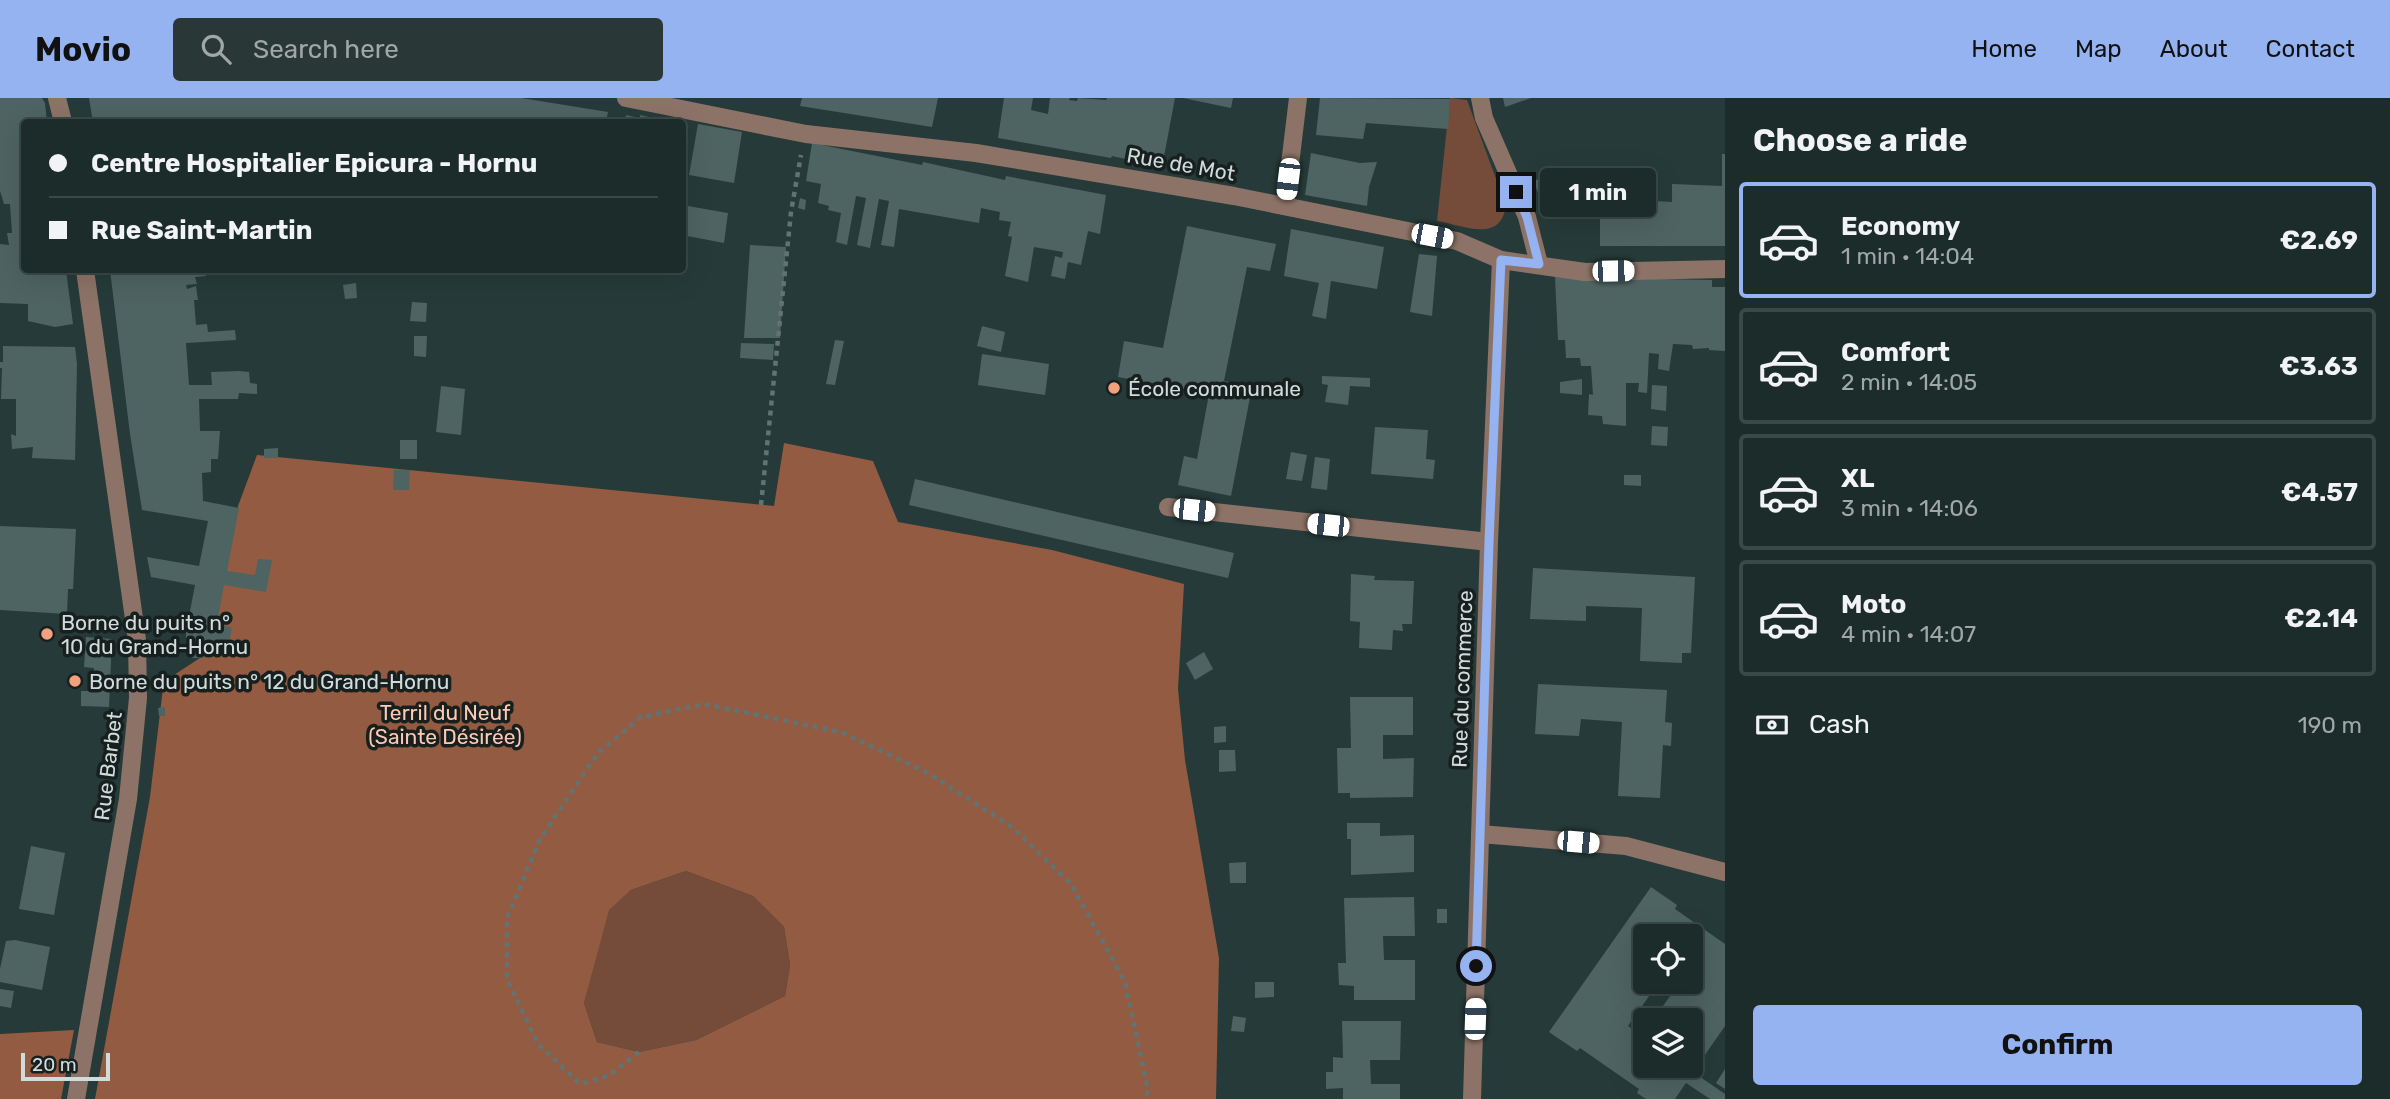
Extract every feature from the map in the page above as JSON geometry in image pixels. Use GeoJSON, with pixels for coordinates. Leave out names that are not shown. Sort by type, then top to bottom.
{"type":"FeatureCollection","features":[{"type":"Feature","properties":{"kind":"street"},"geometry":{"type":"LineString","coordinates":[[57,98],[62,119]]}},
{"type":"Feature","properties":{"kind":"street","name":"Rue de Mot"},"geometry":{"type":"LineString","coordinates":[[626,98],[806,134],[976,153],[1285,206],[1457,241],[1501,260],[1585,272],[1725,270]]}},
{"type":"Feature","properties":{"kind":"street"},"geometry":{"type":"LineString","coordinates":[[1285,206],[1298,98]]}},
{"type":"Feature","properties":{"kind":"street"},"geometry":{"type":"LineString","coordinates":[[1480,98],[1484,118],[1527,217],[1539,264]]}},
{"type":"Feature","properties":{"kind":"street","name":"Rue du commerce"},"geometry":{"type":"LineString","coordinates":[[1472,1099],[1489,542],[1501,260]]}},
{"type":"Feature","properties":{"kind":"street","name":"Rue Barbet"},"geometry":{"type":"LineString","coordinates":[[76,1099],[128,799],[138,698],[137,640],[85,273]]}},
{"type":"Feature","properties":{"kind":"street"},"geometry":{"type":"LineString","coordinates":[[1168,507],[1489,542]]}},
{"type":"Feature","properties":{"kind":"street"},"geometry":{"type":"LineString","coordinates":[[1480,834],[1626,846],[1725,872]]}},
{"type":"Feature","properties":{"kind":"path"},"geometry":{"type":"LineString","coordinates":[[761,505],[791,212],[806,134]]}},
{"type":"Feature","properties":{"kind":"path"},"geometry":{"type":"LineString","coordinates":[[639,1052],[608,1076],[580,1084],[538,1044],[507,979],[507,918],[540,839],[598,753],[641,717],[704,704],[841,733],[928,773],[1012,827],[1072,884],[1125,982],[1148,1090],[1145,1099]]}},
{"type":"Feature","properties":{"kind":"shaded area"},"geometry":{"type":"Polygon","coordinates":[[[1450,98],[1467,100],[1506,206],[1497,225],[1489,228],[1470,228],[1437,221],[1450,98]]]}},
{"type":"Feature","properties":{"kind":"shaded area"},"geometry":{"type":"Polygon","coordinates":[[[686,871],[753,896],[784,927],[790,965],[785,996],[696,1040],[639,1052],[597,1042],[584,1003],[608,910],[631,890],[686,871]]]}},
{"type":"Feature","properties":{"kind":"green space","name":"Terril du Neuf (Sainte Désirée)"},"geometry":{"type":"Polygon","coordinates":[[[784,443],[873,461],[898,522],[1052,550],[1184,584],[1178,689],[1185,760],[1219,958],[1216,1099],[95,1099],[150,797],[163,688],[174,675],[206,654],[238,506],[257,455],[774,506],[784,443]],[[686,871],[631,890],[609,910],[584,1003],[597,1042],[639,1052],[696,1040],[785,996],[790,965],[784,927],[753,896],[686,871]]]}},
{"type":"Feature","properties":{"kind":"green space"},"geometry":{"type":"Polygon","coordinates":[[[74,1030],[61,1099],[0,1099],[0,1034],[74,1030]]]}},
{"type":"Feature","properties":{"kind":"building"},"geometry":{"type":"Polygon","coordinates":[[[0,98],[42,98],[47,119],[21,119],[21,273],[66,273],[73,324],[55,327],[28,321],[28,304],[0,303],[0,244],[9,245],[7,233],[12,233],[10,204],[4,204],[0,191],[0,98]]]}},
{"type":"Feature","properties":{"kind":"building"},"geometry":{"type":"Polygon","coordinates":[[[89,98],[521,98],[608,112],[607,119],[92,119],[89,98]]]}},
{"type":"Feature","properties":{"kind":"building"},"geometry":{"type":"Polygon","coordinates":[[[802,98],[938,98],[932,127],[800,106],[802,98]]]}},
{"type":"Feature","properties":{"kind":"building"},"geometry":{"type":"Polygon","coordinates":[[[1004,98],[1033,98],[1031,110],[1048,114],[1050,98],[1070,98],[1069,100],[1077,101],[1078,98],[1175,98],[1162,167],[1112,156],[1111,158],[998,138],[1004,98]]]}},
{"type":"Feature","properties":{"kind":"building"},"geometry":{"type":"Polygon","coordinates":[[[1183,98],[1233,98],[1231,108],[1183,98]]]}},
{"type":"Feature","properties":{"kind":"building"},"geometry":{"type":"Polygon","coordinates":[[[1320,98],[1450,99],[1448,129],[1366,123],[1363,139],[1316,135],[1320,98]]]}},
{"type":"Feature","properties":{"kind":"building"},"geometry":{"type":"Polygon","coordinates":[[[1503,98],[1531,98],[1505,107],[1503,98]]]}},
{"type":"Feature","properties":{"kind":"building"},"geometry":{"type":"Polygon","coordinates":[[[626,115],[640,118],[640,115],[658,119],[625,119],[626,115]]]}},
{"type":"Feature","properties":{"kind":"building"},"geometry":{"type":"Polygon","coordinates":[[[698,124],[742,132],[734,183],[689,175],[698,124]]]}},
{"type":"Feature","properties":{"kind":"building"},"geometry":{"type":"Polygon","coordinates":[[[812,143],[922,165],[923,162],[1005,180],[1006,176],[1106,195],[1100,234],[1088,231],[1081,265],[1068,262],[1065,279],[1051,276],[1055,256],[1062,258],[1063,252],[1034,247],[1028,282],[1005,276],[1012,237],[1008,236],[1011,222],[999,220],[1000,212],[981,208],[979,223],[899,209],[894,247],[881,245],[889,201],[879,199],[870,248],[857,245],[866,198],[856,196],[847,245],[836,242],[841,213],[828,210],[829,206],[818,203],[821,184],[806,181],[812,143]]]}},
{"type":"Feature","properties":{"kind":"building"},"geometry":{"type":"Polygon","coordinates":[[[1311,153],[1360,163],[1377,162],[1369,187],[1367,206],[1305,195],[1311,153]]]}},
{"type":"Feature","properties":{"kind":"building"},"geometry":{"type":"Polygon","coordinates":[[[1722,154],[1725,154],[1725,246],[1600,246],[1600,209],[1626,208],[1626,177],[1653,177],[1655,201],[1672,202],[1672,184],[1722,186],[1722,154]]]}},
{"type":"Feature","properties":{"kind":"building"},"geometry":{"type":"Polygon","coordinates":[[[1585,177],[1585,195],[1539,195],[1533,180],[1585,177]]]}},
{"type":"Feature","properties":{"kind":"building"},"geometry":{"type":"Polygon","coordinates":[[[800,198],[806,200],[805,210],[798,208],[800,198]]]}},
{"type":"Feature","properties":{"kind":"building"},"geometry":{"type":"Polygon","coordinates":[[[686,206],[728,213],[724,243],[686,236],[686,206]]]}},
{"type":"Feature","properties":{"kind":"building"},"geometry":{"type":"Polygon","coordinates":[[[1187,226],[1276,244],[1270,271],[1247,267],[1224,381],[1252,387],[1231,496],[1178,485],[1184,456],[1197,459],[1209,394],[1118,377],[1124,341],[1163,348],[1187,226]]]}},
{"type":"Feature","properties":{"kind":"building"},"geometry":{"type":"Polygon","coordinates":[[[1291,229],[1384,247],[1377,289],[1331,281],[1326,319],[1312,316],[1319,283],[1284,276],[1291,229]]]}},
{"type":"Feature","properties":{"kind":"building"},"geometry":{"type":"Polygon","coordinates":[[[750,245],[786,247],[780,338],[744,338],[750,245]]]}},
{"type":"Feature","properties":{"kind":"building"},"geometry":{"type":"Polygon","coordinates":[[[1419,254],[1437,256],[1432,316],[1410,312],[1419,254]]]}},
{"type":"Feature","properties":{"kind":"building"},"geometry":{"type":"Polygon","coordinates":[[[110,273],[206,273],[206,276],[195,277],[197,284],[186,285],[187,289],[196,286],[196,325],[207,324],[208,332],[235,330],[236,340],[186,343],[189,385],[212,385],[211,372],[249,372],[250,383],[257,384],[257,394],[239,393],[238,399],[199,399],[200,431],[220,431],[218,459],[211,459],[211,472],[202,473],[203,501],[239,508],[227,571],[255,575],[258,559],[272,560],[266,592],[224,585],[217,623],[232,628],[227,652],[212,650],[204,658],[192,658],[186,651],[186,632],[195,585],[151,577],[147,557],[199,566],[208,521],[142,510],[110,273]]]}},
{"type":"Feature","properties":{"kind":"building"},"geometry":{"type":"Polygon","coordinates":[[[1555,277],[1712,280],[1712,287],[1725,287],[1725,351],[1693,349],[1692,345],[1673,344],[1669,371],[1658,369],[1659,354],[1649,353],[1647,393],[1638,392],[1639,383],[1626,383],[1626,426],[1603,424],[1602,416],[1588,415],[1589,394],[1593,395],[1591,366],[1581,366],[1580,358],[1566,358],[1565,340],[1558,340],[1555,277]]]}},
{"type":"Feature","properties":{"kind":"building"},"geometry":{"type":"Polygon","coordinates":[[[356,283],[357,298],[345,299],[343,285],[356,283]]]}},
{"type":"Feature","properties":{"kind":"building"},"geometry":{"type":"Polygon","coordinates":[[[412,302],[427,303],[426,322],[410,321],[412,302]]]}},
{"type":"Feature","properties":{"kind":"building"},"geometry":{"type":"Polygon","coordinates":[[[982,326],[1005,332],[1001,352],[977,346],[982,326]]]}},
{"type":"Feature","properties":{"kind":"building"},"geometry":{"type":"Polygon","coordinates":[[[414,336],[427,336],[426,357],[414,356],[414,336]]]}},
{"type":"Feature","properties":{"kind":"building"},"geometry":{"type":"Polygon","coordinates":[[[835,340],[844,341],[835,385],[826,384],[835,340]]]}},
{"type":"Feature","properties":{"kind":"building"},"geometry":{"type":"Polygon","coordinates":[[[741,343],[774,344],[773,360],[740,358],[741,343]]]}},
{"type":"Feature","properties":{"kind":"building"},"geometry":{"type":"Polygon","coordinates":[[[3,346],[75,347],[75,460],[32,458],[33,447],[12,449],[11,434],[16,436],[16,399],[1,399],[0,362],[3,362],[3,346]]]}},
{"type":"Feature","properties":{"kind":"building"},"geometry":{"type":"Polygon","coordinates":[[[982,354],[1049,364],[1045,395],[978,385],[982,354]]]}},
{"type":"Feature","properties":{"kind":"building"},"geometry":{"type":"Polygon","coordinates":[[[1322,376],[1370,378],[1370,387],[1350,386],[1348,405],[1325,402],[1328,385],[1322,384],[1322,376]]]}},
{"type":"Feature","properties":{"kind":"building"},"geometry":{"type":"Polygon","coordinates":[[[1582,379],[1582,395],[1560,393],[1560,382],[1582,379]]]}},
{"type":"Feature","properties":{"kind":"building"},"geometry":{"type":"Polygon","coordinates":[[[1652,385],[1667,386],[1666,411],[1651,409],[1652,385]]]}},
{"type":"Feature","properties":{"kind":"building"},"geometry":{"type":"Polygon","coordinates":[[[441,386],[465,389],[461,435],[436,432],[441,386]]]}},
{"type":"Feature","properties":{"kind":"building"},"geometry":{"type":"Polygon","coordinates":[[[1652,426],[1668,427],[1667,446],[1651,445],[1652,426]]]}},
{"type":"Feature","properties":{"kind":"building"},"geometry":{"type":"Polygon","coordinates":[[[1375,427],[1428,430],[1426,459],[1435,460],[1433,479],[1371,474],[1375,427]]]}},
{"type":"Feature","properties":{"kind":"building"},"geometry":{"type":"Polygon","coordinates":[[[400,440],[417,440],[417,459],[400,459],[400,440]]]}},
{"type":"Feature","properties":{"kind":"building"},"geometry":{"type":"Polygon","coordinates":[[[278,448],[278,458],[264,458],[264,449],[278,448]]]}},
{"type":"Feature","properties":{"kind":"building"},"geometry":{"type":"Polygon","coordinates":[[[1291,452],[1307,455],[1302,481],[1286,479],[1291,452]]]}},
{"type":"Feature","properties":{"kind":"building"},"geometry":{"type":"Polygon","coordinates":[[[1315,457],[1330,459],[1327,490],[1311,488],[1315,457]]]}},
{"type":"Feature","properties":{"kind":"building"},"geometry":{"type":"Polygon","coordinates":[[[394,470],[410,470],[409,490],[393,490],[394,470]]]}},
{"type":"Feature","properties":{"kind":"building"},"geometry":{"type":"Polygon","coordinates":[[[1624,475],[1641,475],[1641,486],[1624,485],[1624,475]]]}},
{"type":"Feature","properties":{"kind":"building"},"geometry":{"type":"Polygon","coordinates":[[[915,479],[1234,553],[1228,578],[909,505],[915,479]]]}},
{"type":"Feature","properties":{"kind":"building"},"geometry":{"type":"Polygon","coordinates":[[[0,526],[76,529],[73,589],[68,589],[67,614],[0,610],[0,526]]]}},
{"type":"Feature","properties":{"kind":"building"},"geometry":{"type":"Polygon","coordinates":[[[1533,568],[1695,577],[1691,653],[1682,653],[1682,663],[1640,661],[1642,608],[1586,606],[1586,621],[1530,619],[1533,568]]]}},
{"type":"Feature","properties":{"kind":"building"},"geometry":{"type":"Polygon","coordinates":[[[1351,574],[1375,576],[1374,580],[1414,581],[1412,624],[1402,624],[1403,631],[1393,630],[1392,650],[1359,648],[1360,622],[1350,621],[1351,574]]]}},
{"type":"Feature","properties":{"kind":"building"},"geometry":{"type":"Polygon","coordinates":[[[86,637],[112,639],[109,707],[81,706],[81,691],[93,691],[94,668],[84,667],[86,637]]]}},
{"type":"Feature","properties":{"kind":"building"},"geometry":{"type":"Polygon","coordinates":[[[1204,652],[1213,669],[1195,680],[1186,663],[1204,652]]]}},
{"type":"Feature","properties":{"kind":"building"},"geometry":{"type":"Polygon","coordinates":[[[1538,684],[1667,690],[1665,722],[1672,723],[1671,746],[1663,745],[1660,798],[1618,796],[1622,722],[1581,719],[1579,736],[1535,734],[1538,684]]]}},
{"type":"Feature","properties":{"kind":"building"},"geometry":{"type":"Polygon","coordinates":[[[1350,697],[1413,697],[1413,735],[1383,735],[1383,759],[1414,758],[1413,797],[1350,798],[1350,793],[1338,793],[1337,748],[1351,748],[1350,697]]]}},
{"type":"Feature","properties":{"kind":"building"},"geometry":{"type":"Polygon","coordinates":[[[165,707],[165,716],[159,716],[158,708],[165,707]]]}},
{"type":"Feature","properties":{"kind":"building"},"geometry":{"type":"Polygon","coordinates":[[[1226,726],[1226,742],[1214,743],[1214,727],[1226,726]]]}},
{"type":"Feature","properties":{"kind":"building"},"geometry":{"type":"Polygon","coordinates":[[[1219,750],[1235,750],[1236,771],[1219,772],[1219,750]]]}},
{"type":"Feature","properties":{"kind":"building"},"geometry":{"type":"Polygon","coordinates":[[[1347,823],[1380,823],[1380,836],[1414,835],[1414,872],[1351,875],[1351,839],[1347,839],[1347,823]]]}},
{"type":"Feature","properties":{"kind":"building"},"geometry":{"type":"Polygon","coordinates":[[[31,846],[65,853],[54,915],[19,909],[31,846]]]}},
{"type":"Feature","properties":{"kind":"building"},"geometry":{"type":"Polygon","coordinates":[[[1246,862],[1246,883],[1230,883],[1229,863],[1246,862]]]}},
{"type":"Feature","properties":{"kind":"building"},"geometry":{"type":"Polygon","coordinates":[[[1651,887],[1677,905],[1675,909],[1696,924],[1633,924],[1633,994],[1651,994],[1641,1008],[1633,1008],[1633,1019],[1628,1026],[1633,1030],[1633,1078],[1702,1078],[1725,1094],[1725,1099],[1710,1099],[1686,1083],[1675,1099],[1646,1099],[1637,1093],[1639,1089],[1580,1048],[1577,1051],[1549,1032],[1651,887]]]}},
{"type":"Feature","properties":{"kind":"building"},"geometry":{"type":"Polygon","coordinates":[[[1414,897],[1415,936],[1383,936],[1384,960],[1415,960],[1415,1000],[1354,1000],[1354,986],[1339,985],[1338,963],[1346,963],[1344,898],[1414,897]]]}},
{"type":"Feature","properties":{"kind":"building"},"geometry":{"type":"Polygon","coordinates":[[[1437,909],[1447,909],[1447,923],[1437,923],[1437,909]]]}},
{"type":"Feature","properties":{"kind":"building"},"geometry":{"type":"Polygon","coordinates":[[[1703,929],[1725,944],[1725,1026],[1703,1058],[1703,1008],[1663,1006],[1672,994],[1703,994],[1703,929]]]}},
{"type":"Feature","properties":{"kind":"building"},"geometry":{"type":"Polygon","coordinates":[[[15,940],[50,947],[42,990],[0,982],[6,941],[15,940]]]}},
{"type":"Feature","properties":{"kind":"building"},"geometry":{"type":"Polygon","coordinates":[[[1255,982],[1274,982],[1274,997],[1255,998],[1255,982]]]}},
{"type":"Feature","properties":{"kind":"building"},"geometry":{"type":"Polygon","coordinates":[[[0,989],[14,991],[11,1008],[0,1006],[0,989]]]}},
{"type":"Feature","properties":{"kind":"building"},"geometry":{"type":"Polygon","coordinates":[[[1233,1016],[1246,1018],[1244,1032],[1231,1031],[1233,1016]]]}},
{"type":"Feature","properties":{"kind":"building"},"geometry":{"type":"Polygon","coordinates":[[[1342,1021],[1401,1021],[1400,1060],[1370,1060],[1371,1084],[1400,1084],[1400,1099],[1343,1099],[1343,1088],[1326,1089],[1326,1072],[1333,1072],[1333,1057],[1343,1058],[1342,1021]]]}},
{"type":"Feature","properties":{"kind":"building"},"geometry":{"type":"Polygon","coordinates":[[[1725,1069],[1725,1089],[1716,1083],[1725,1069]]]}},
{"type":"Feature","properties":{"kind":"place","name":"École communale"},"geometry":{"type":"Point","coordinates":[1114,388]}},
{"type":"Feature","properties":{"kind":"place","name":"Borne du puits n° 10 du Grand-Hornu"},"geometry":{"type":"Point","coordinates":[47,634]}},
{"type":"Feature","properties":{"kind":"place","name":"Borne du puits n° 12 du Grand-Hornu"},"geometry":{"type":"Point","coordinates":[75,681]}},
{"type":"Feature","properties":{"kind":"route"},"geometry":{"type":"LineString","coordinates":[[1476,966],[1501,260],[1539,264],[1527,217],[1516,192]]}}]}
